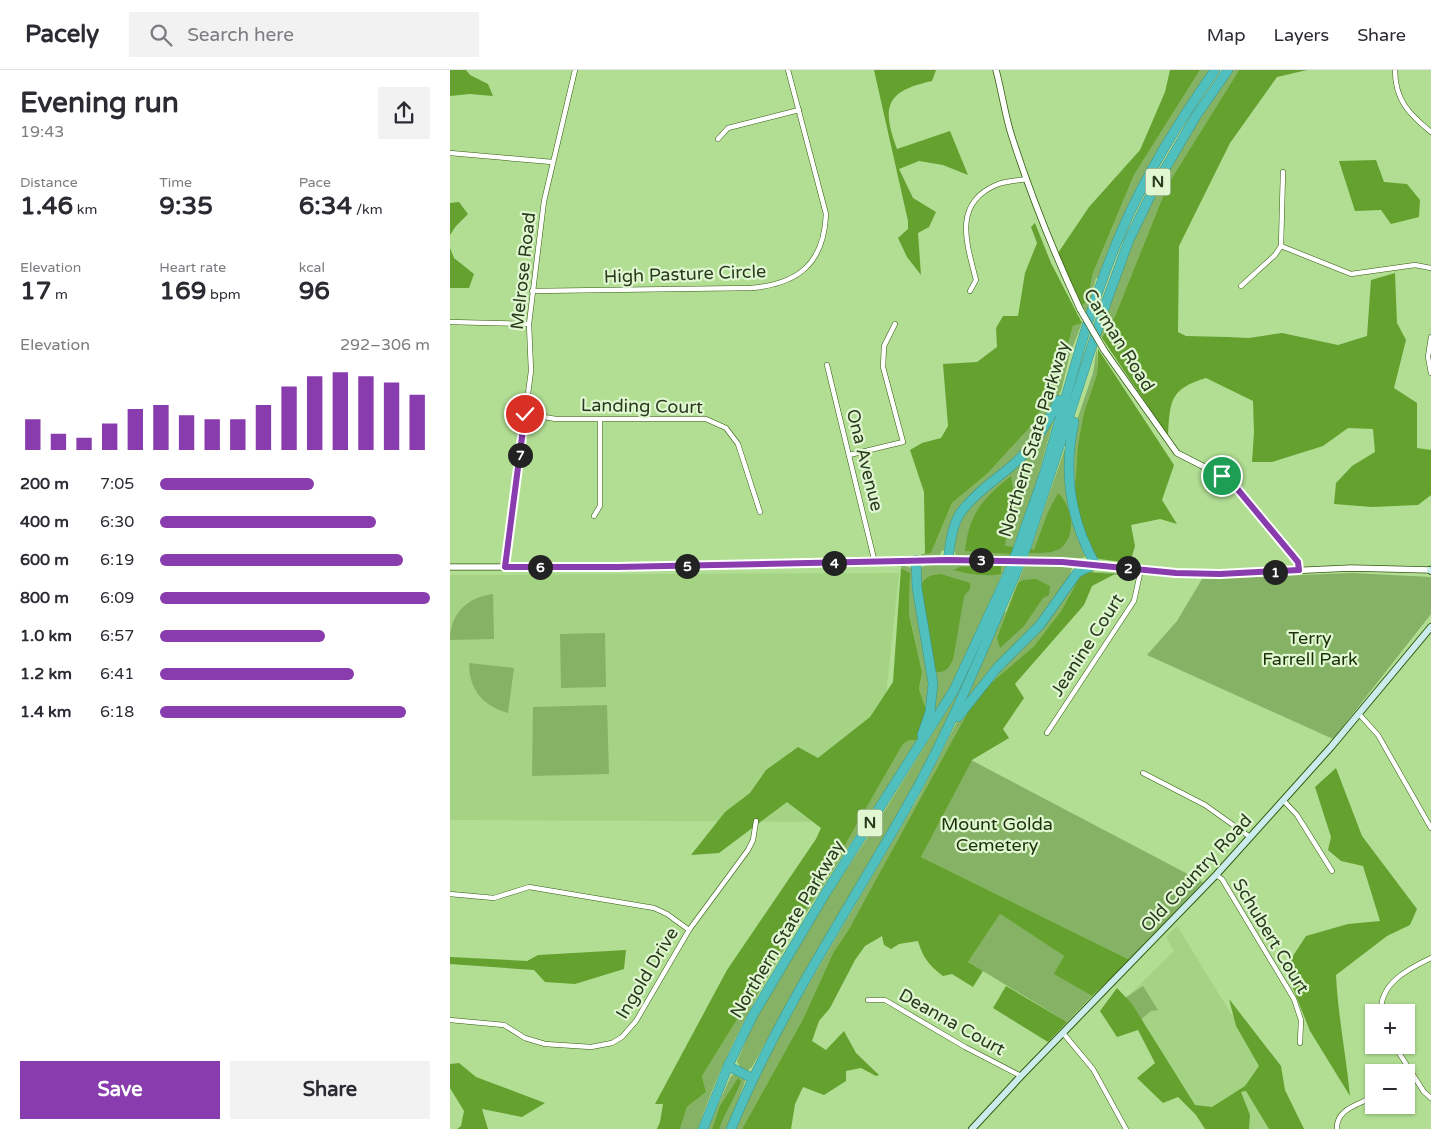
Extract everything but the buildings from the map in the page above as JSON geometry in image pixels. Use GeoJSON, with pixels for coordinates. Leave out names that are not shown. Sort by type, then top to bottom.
{"type":"FeatureCollection","features":[{"type":"Feature","properties":{"kind":"highway","name":"Northern State Parkway"},"geometry":{"type":"LineString","coordinates":[[1023,545],[1068,382],[1095,298],[1119,237],[1145,181],[1185,112],[1214,70]]}},
{"type":"Feature","properties":{"kind":"highway","name":"Northern State Parkway"},"geometry":{"type":"LineString","coordinates":[[731,1129],[752,1078],[792,1004],[907,806],[948,729],[1023,545],[1082,383],[1106,303],[1129,240],[1155,186],[1196,116],[1228,70]]}},
{"type":"Feature","properties":{"kind":"highway"},"geometry":{"type":"LineString","coordinates":[[948,560],[952,534],[960,513],[976,495],[1017,462],[1038,436],[1068,382]]}},
{"type":"Feature","properties":{"kind":"highway"},"geometry":{"type":"LineString","coordinates":[[948,729],[997,668],[1040,625],[1080,570],[1095,564],[1078,525],[1069,487],[1068,453],[1082,383]]}},
{"type":"Feature","properties":{"kind":"highway"},"geometry":{"type":"LineString","coordinates":[[916,560],[917,588],[933,684],[930,712],[918,750]]}},
{"type":"Feature","properties":{"kind":"highway"},"geometry":{"type":"LineString","coordinates":[[1070,582],[1076,562]]}},
{"type":"Feature","properties":{"kind":"highway","name":"Northern State Parkway"},"geometry":{"type":"LineString","coordinates":[[703,1129],[728,1066],[753,1014],[783,961],[918,750],[954,690],[1011,576]]}},
{"type":"Feature","properties":{"kind":"highway"},"geometry":{"type":"LineString","coordinates":[[728,1066],[752,1078]]}},
{"type":"Feature","properties":{"kind":"main road","name":"Old Country Road"},"geometry":{"type":"LineString","coordinates":[[972,1129],[1062,1033],[1216,875],[1359,714],[1431,627]]}},
{"type":"Feature","properties":{"kind":"street","name":"Melrose Road"},"geometry":{"type":"LineString","coordinates":[[505,567],[531,371],[529,324],[544,201],[575,70]]}},
{"type":"Feature","properties":{"kind":"street","name":"High Pasture Circle"},"geometry":{"type":"LineString","coordinates":[[532,292],[751,288],[773,286],[789,281],[798,275],[814,258],[825,232],[826,214],[788,70]]}},
{"type":"Feature","properties":{"kind":"street","name":"Carman Road"},"geometry":{"type":"LineString","coordinates":[[996,70],[1011,135],[1053,250],[1080,309],[1104,350],[1169,444],[1190,461],[1222,476],[1234,485],[1298,562],[1299,570]]}},
{"type":"Feature","properties":{"kind":"street"},"geometry":{"type":"LineString","coordinates":[[1394,70],[1401,102],[1407,111],[1431,132]]}},
{"type":"Feature","properties":{"kind":"street"},"geometry":{"type":"LineString","coordinates":[[718,139],[728,128],[799,110]]}},
{"type":"Feature","properties":{"kind":"street"},"geometry":{"type":"LineString","coordinates":[[450,153],[552,162]]}},
{"type":"Feature","properties":{"kind":"street"},"geometry":{"type":"LineString","coordinates":[[1241,286],[1275,255],[1281,246],[1283,172]]}},
{"type":"Feature","properties":{"kind":"street"},"geometry":{"type":"LineString","coordinates":[[970,291],[976,280],[965,236],[968,213],[974,201],[997,185],[1026,179]]}},
{"type":"Feature","properties":{"kind":"street"},"geometry":{"type":"LineString","coordinates":[[1281,246],[1352,274],[1415,265],[1431,268]]}},
{"type":"Feature","properties":{"kind":"street"},"geometry":{"type":"LineString","coordinates":[[450,322],[529,324]]}},
{"type":"Feature","properties":{"kind":"street"},"geometry":{"type":"LineString","coordinates":[[849,455],[903,442],[883,367],[884,346],[895,324]]}},
{"type":"Feature","properties":{"kind":"street"},"geometry":{"type":"LineString","coordinates":[[1431,337],[1428,357],[1431,373]]}},
{"type":"Feature","properties":{"kind":"street","name":"Ona Avenue"},"geometry":{"type":"LineString","coordinates":[[827,365],[875,562]]}},
{"type":"Feature","properties":{"kind":"street","name":"Landing Court"},"geometry":{"type":"LineString","coordinates":[[525,414],[556,419],[693,418],[717,422],[733,436],[738,444],[760,512]]}},
{"type":"Feature","properties":{"kind":"street"},"geometry":{"type":"LineString","coordinates":[[594,516],[600,506],[600,419]]}},
{"type":"Feature","properties":{"kind":"street"},"geometry":{"type":"LineString","coordinates":[[450,567],[617,567],[948,560],[1076,562],[1140,569],[1220,574],[1351,568],[1431,570]]}},
{"type":"Feature","properties":{"kind":"street","name":"Jeanine Court"},"geometry":{"type":"LineString","coordinates":[[1047,733],[1134,601],[1140,569]]}},
{"type":"Feature","properties":{"kind":"street"},"geometry":{"type":"LineString","coordinates":[[1359,714],[1378,735],[1431,828]]}},
{"type":"Feature","properties":{"kind":"street"},"geometry":{"type":"LineString","coordinates":[[1143,773],[1205,805],[1250,837]]}},
{"type":"Feature","properties":{"kind":"street"},"geometry":{"type":"LineString","coordinates":[[1283,800],[1297,815],[1332,871]]}},
{"type":"Feature","properties":{"kind":"street","name":"Ingold Drive"},"geometry":{"type":"LineString","coordinates":[[450,1020],[504,1025],[525,1038],[545,1044],[591,1047],[612,1043],[622,1037],[636,1022],[689,930],[748,850],[753,840],[756,821]]}},
{"type":"Feature","properties":{"kind":"street","name":"Schubert Court"},"geometry":{"type":"LineString","coordinates":[[1216,875],[1222,879],[1294,999],[1301,1020],[1300,1043]]}},
{"type":"Feature","properties":{"kind":"street"},"geometry":{"type":"LineString","coordinates":[[450,894],[494,898],[517,889],[541,888],[654,908],[667,914],[689,930]]}},
{"type":"Feature","properties":{"kind":"street"},"geometry":{"type":"LineString","coordinates":[[1382,1004],[1387,988],[1404,973],[1431,958]]}},
{"type":"Feature","properties":{"kind":"street","name":"Deanna Court"},"geometry":{"type":"LineString","coordinates":[[868,1000],[885,1000],[965,1047],[1021,1076]]}},
{"type":"Feature","properties":{"kind":"street"},"geometry":{"type":"LineString","coordinates":[[1062,1033],[1093,1069],[1126,1129]]}},
{"type":"Feature","properties":{"kind":"street"},"geometry":{"type":"LineString","coordinates":[[1415,1078],[1424,1092],[1431,1098]]}},
{"type":"Feature","properties":{"kind":"street"},"geometry":{"type":"LineString","coordinates":[[1336,1129],[1336,1120],[1342,1114],[1357,1104],[1365,1102]]}},
{"type":"Feature","properties":{"kind":"shaded area"},"geometry":{"type":"Polygon","coordinates":[[[450,70],[466,70],[470,75],[488,84],[493,96],[470,94],[450,96],[450,70]]]}},
{"type":"Feature","properties":{"kind":"shaded area"},"geometry":{"type":"Polygon","coordinates":[[[874,70],[936,70],[932,81],[905,90],[896,96],[891,103],[889,122],[892,134],[897,149],[950,131],[968,175],[943,165],[919,161],[899,169],[913,198],[936,212],[929,227],[918,233],[921,275],[907,257],[898,238],[908,229],[908,221],[874,70]]]}},
{"type":"Feature","properties":{"kind":"shaded area"},"geometry":{"type":"Polygon","coordinates":[[[1170,70],[1200,70],[1134,175],[1093,273],[1087,302],[1082,305],[1058,253],[1089,207],[1140,150],[1165,92],[1170,70]]]}},
{"type":"Feature","properties":{"kind":"shaded area"},"geometry":{"type":"Polygon","coordinates":[[[1239,70],[1307,70],[1277,77],[1230,143],[1179,246],[1178,332],[1186,336],[1249,338],[1282,333],[1338,345],[1367,336],[1371,280],[1395,273],[1397,323],[1406,340],[1394,388],[1417,403],[1417,448],[1431,450],[1431,495],[1418,505],[1372,507],[1334,504],[1336,483],[1352,466],[1375,452],[1373,429],[1348,428],[1323,446],[1272,462],[1252,462],[1254,432],[1253,401],[1206,378],[1185,387],[1174,398],[1171,405],[1168,436],[1102,338],[1115,316],[1168,184],[1239,70]]]}},
{"type":"Feature","properties":{"kind":"shaded area"},"geometry":{"type":"Polygon","coordinates":[[[1376,160],[1384,182],[1407,184],[1420,200],[1419,217],[1391,224],[1381,210],[1355,211],[1339,161],[1376,160]]]}},
{"type":"Feature","properties":{"kind":"shaded area"},"geometry":{"type":"Polygon","coordinates":[[[459,202],[468,214],[450,235],[450,203],[459,202]]]}},
{"type":"Feature","properties":{"kind":"shaded area"},"geometry":{"type":"Polygon","coordinates":[[[1035,223],[1051,263],[1082,323],[1073,326],[1061,370],[1033,424],[987,474],[952,503],[931,553],[925,554],[924,492],[910,450],[922,443],[941,438],[948,426],[943,364],[977,362],[997,347],[996,328],[1003,316],[1018,316],[1025,273],[1037,243],[1031,227],[1035,223]]]}},
{"type":"Feature","properties":{"kind":"shaded area"},"geometry":{"type":"Polygon","coordinates":[[[450,248],[454,258],[474,274],[469,288],[450,288],[450,248]]]}},
{"type":"Feature","properties":{"kind":"shaded area"},"geometry":{"type":"Polygon","coordinates":[[[1098,349],[1174,465],[1162,500],[1177,524],[1160,519],[1131,525],[1135,546],[1130,563],[1099,559],[1094,556],[1074,504],[1078,446],[1084,412],[1097,374],[1098,349]]]}},
{"type":"Feature","properties":{"kind":"shaded area"},"geometry":{"type":"Polygon","coordinates":[[[1011,476],[1013,489],[1005,546],[1014,547],[1011,554],[965,551],[970,527],[979,508],[992,492],[1011,476]]]}},
{"type":"Feature","properties":{"kind":"shaded area"},"geometry":{"type":"Polygon","coordinates":[[[1058,493],[1063,498],[1069,511],[1071,519],[1070,534],[1060,549],[1029,553],[1031,549],[1034,550],[1048,512],[1058,493]]]}},
{"type":"Feature","properties":{"kind":"shaded area"},"geometry":{"type":"Polygon","coordinates":[[[1001,566],[1001,574],[995,575],[977,575],[953,570],[960,567],[1001,566]]]}},
{"type":"Feature","properties":{"kind":"shaded area"},"geometry":{"type":"Polygon","coordinates":[[[901,568],[910,573],[909,614],[922,672],[919,689],[926,709],[923,726],[917,740],[910,740],[903,744],[837,859],[702,1076],[706,1092],[687,1107],[680,1129],[657,1129],[663,1104],[655,1104],[727,970],[816,839],[821,828],[787,802],[719,853],[691,855],[725,812],[750,793],[766,770],[798,747],[818,758],[870,717],[893,682],[901,568]]]}},
{"type":"Feature","properties":{"kind":"shaded area"},"geometry":{"type":"Polygon","coordinates":[[[1086,572],[1115,574],[1092,586],[1084,605],[1015,684],[1024,698],[1003,729],[1009,738],[972,760],[921,857],[1130,960],[1092,996],[1054,974],[1064,956],[1000,914],[968,962],[983,971],[973,987],[952,974],[943,976],[938,972],[924,957],[918,941],[899,944],[891,949],[884,945],[882,936],[865,946],[855,960],[830,1008],[819,1021],[812,1041],[826,1050],[844,1031],[856,1053],[879,1075],[876,1076],[861,1068],[846,1071],[846,1081],[824,1095],[803,1087],[795,1104],[791,1129],[742,1129],[803,1019],[833,953],[849,929],[972,705],[991,683],[1034,646],[1061,611],[1078,580],[1086,572]]]}},
{"type":"Feature","properties":{"kind":"shaded area"},"geometry":{"type":"Polygon","coordinates":[[[899,573],[878,771],[855,822],[450,820],[450,575],[899,573]]]}},
{"type":"Feature","properties":{"kind":"shaded area"},"geometry":{"type":"Polygon","coordinates":[[[941,574],[970,583],[970,589],[964,596],[953,660],[946,670],[934,672],[919,589],[927,578],[941,574]]]}},
{"type":"Feature","properties":{"kind":"shaded area"},"geometry":{"type":"Polygon","coordinates":[[[1036,579],[1050,586],[1049,595],[1043,598],[1024,626],[1000,648],[997,638],[1018,583],[1023,580],[1036,579]]]}},
{"type":"Feature","properties":{"kind":"shaded area"},"geometry":{"type":"Polygon","coordinates":[[[1336,768],[1362,836],[1417,909],[1410,925],[1387,936],[1336,975],[1350,1096],[1310,1031],[1285,968],[1306,936],[1348,924],[1380,921],[1363,866],[1341,861],[1328,850],[1331,837],[1315,787],[1336,768]]]}},
{"type":"Feature","properties":{"kind":"shaded area"},"geometry":{"type":"Polygon","coordinates":[[[1177,926],[1302,1129],[1207,1129],[1124,1000],[1174,951],[1166,937],[1177,926]]]}},
{"type":"Feature","properties":{"kind":"shaded area"},"geometry":{"type":"Polygon","coordinates":[[[626,950],[624,969],[575,984],[545,982],[534,970],[450,964],[450,957],[527,961],[538,955],[626,950]]]}},
{"type":"Feature","properties":{"kind":"shaded area"},"geometry":{"type":"Polygon","coordinates":[[[1006,986],[1067,1022],[1048,1042],[993,1008],[1006,986]]]}},
{"type":"Feature","properties":{"kind":"shaded area"},"geometry":{"type":"Polygon","coordinates":[[[1117,988],[1132,1004],[1195,1105],[1212,1107],[1245,1086],[1259,1066],[1236,1026],[1229,999],[1281,1066],[1285,1090],[1304,1129],[1269,1129],[1246,1091],[1241,1092],[1250,1115],[1249,1129],[1205,1129],[1196,1115],[1178,1097],[1163,1103],[1137,1078],[1155,1063],[1138,1030],[1117,1037],[1100,1011],[1117,988]]]}},
{"type":"Feature","properties":{"kind":"shaded area"},"geometry":{"type":"Polygon","coordinates":[[[459,1063],[476,1077],[545,1103],[522,1117],[482,1109],[488,1129],[457,1129],[461,1126],[464,1111],[450,1088],[450,1064],[459,1063]]]}},
{"type":"Feature","properties":{"kind":"shaded area"},"geometry":{"type":"Polygon","coordinates":[[[738,1078],[741,1081],[719,1129],[712,1129],[720,1106],[738,1078]]]}},
{"type":"Feature","properties":{"kind":"green space"},"geometry":{"type":"Polygon","coordinates":[[[1200,70],[1211,70],[1194,94],[1099,278],[1096,278],[1087,313],[1082,305],[1087,302],[1093,273],[1134,175],[1200,70]]]}},
{"type":"Feature","properties":{"kind":"green space"},"geometry":{"type":"Polygon","coordinates":[[[1233,70],[1239,70],[1168,184],[1115,316],[1102,338],[1099,334],[1119,278],[1153,198],[1204,111],[1233,70]]]}},
{"type":"Feature","properties":{"kind":"green space"},"geometry":{"type":"Polygon","coordinates":[[[1082,323],[1070,354],[1061,391],[1031,441],[950,526],[944,551],[942,550],[940,555],[921,556],[921,554],[931,553],[952,503],[987,474],[1033,424],[1061,370],[1073,326],[1082,323]]]}},
{"type":"Feature","properties":{"kind":"green space"},"geometry":{"type":"Polygon","coordinates":[[[1097,347],[1097,374],[1084,412],[1074,504],[1071,484],[1076,423],[1093,373],[1097,347]]]}},
{"type":"Feature","properties":{"kind":"green space"},"geometry":{"type":"Polygon","coordinates":[[[1055,415],[1031,502],[1029,503],[1010,557],[956,555],[953,544],[954,538],[967,508],[1055,415]]]}},
{"type":"Feature","properties":{"kind":"green space"},"geometry":{"type":"Polygon","coordinates":[[[1065,448],[1067,449],[1066,471],[1088,555],[1082,558],[1028,557],[1065,448]]]}},
{"type":"Feature","properties":{"kind":"green space"},"geometry":{"type":"Polygon","coordinates":[[[1026,562],[1070,565],[1072,568],[1066,585],[1043,620],[1012,655],[966,699],[1003,613],[1006,612],[1026,562]]]}},
{"type":"Feature","properties":{"kind":"green space"},"geometry":{"type":"Polygon","coordinates":[[[1007,563],[954,683],[930,725],[933,706],[920,568],[926,565],[1007,563]]]}},
{"type":"Feature","properties":{"kind":"green space"},"geometry":{"type":"Polygon","coordinates":[[[901,565],[912,568],[931,679],[929,704],[923,726],[926,709],[919,689],[922,672],[909,613],[910,573],[901,568],[901,565]]]}},
{"type":"Feature","properties":{"kind":"green space"},"geometry":{"type":"Polygon","coordinates":[[[1085,571],[1127,574],[1126,576],[1095,572],[1078,580],[1061,611],[1034,646],[991,683],[849,929],[833,953],[803,1019],[742,1129],[735,1129],[747,1097],[789,1018],[918,798],[957,722],[1076,577],[1085,571]]]}},
{"type":"Feature","properties":{"kind":"green space","name":"Terry Farrell Park"},"geometry":{"type":"Polygon","coordinates":[[[1352,573],[1431,577],[1431,614],[1333,739],[1147,655],[1177,621],[1202,579],[1352,573]]]}},
{"type":"Feature","properties":{"kind":"green space"},"geometry":{"type":"Polygon","coordinates":[[[493,594],[494,639],[450,640],[453,622],[462,608],[476,599],[493,594]]]}},
{"type":"Feature","properties":{"kind":"green space"},"geometry":{"type":"Polygon","coordinates":[[[605,633],[606,687],[561,688],[560,634],[605,633]]]}},
{"type":"Feature","properties":{"kind":"green space"},"geometry":{"type":"Polygon","coordinates":[[[983,640],[985,641],[949,715],[886,838],[752,1067],[747,1071],[742,1071],[737,1061],[746,1041],[747,1033],[780,970],[870,834],[956,696],[983,640]]]}},
{"type":"Feature","properties":{"kind":"green space"},"geometry":{"type":"Polygon","coordinates":[[[469,663],[514,668],[508,713],[491,706],[479,696],[472,681],[469,663]]]}},
{"type":"Feature","properties":{"kind":"green space"},"geometry":{"type":"Polygon","coordinates":[[[607,705],[609,774],[532,776],[533,707],[607,705]]]}},
{"type":"Feature","properties":{"kind":"green space"},"geometry":{"type":"Polygon","coordinates":[[[910,740],[917,740],[826,881],[767,978],[741,1027],[698,1129],[680,1129],[687,1107],[706,1092],[702,1076],[837,859],[903,744],[910,740]]]}},
{"type":"Feature","properties":{"kind":"green space","name":"Mount Golda Cemetery"},"geometry":{"type":"Polygon","coordinates":[[[971,760],[1203,882],[1130,960],[921,857],[971,760]]]}},
{"type":"Feature","properties":{"kind":"green space"},"geometry":{"type":"Polygon","coordinates":[[[1000,914],[1064,956],[1055,974],[1092,996],[1067,1022],[968,962],[1000,914]]]}},
{"type":"Feature","properties":{"kind":"green space"},"geometry":{"type":"Polygon","coordinates":[[[1143,986],[1158,1010],[1151,1011],[1139,1021],[1125,998],[1143,986]]]}},
{"type":"Feature","properties":{"kind":"green space"},"geometry":{"type":"Polygon","coordinates":[[[736,1073],[745,1078],[745,1082],[727,1129],[707,1129],[731,1076],[736,1073]]]}},
{"type":"Feature","properties":{"kind":"route"},"geometry":{"type":"LineString","coordinates":[[525,414],[505,567],[617,567],[948,560],[1062,562],[1176,573],[1266,573],[1299,570],[1298,562],[1247,504],[1234,485],[1222,476]]}}]}
